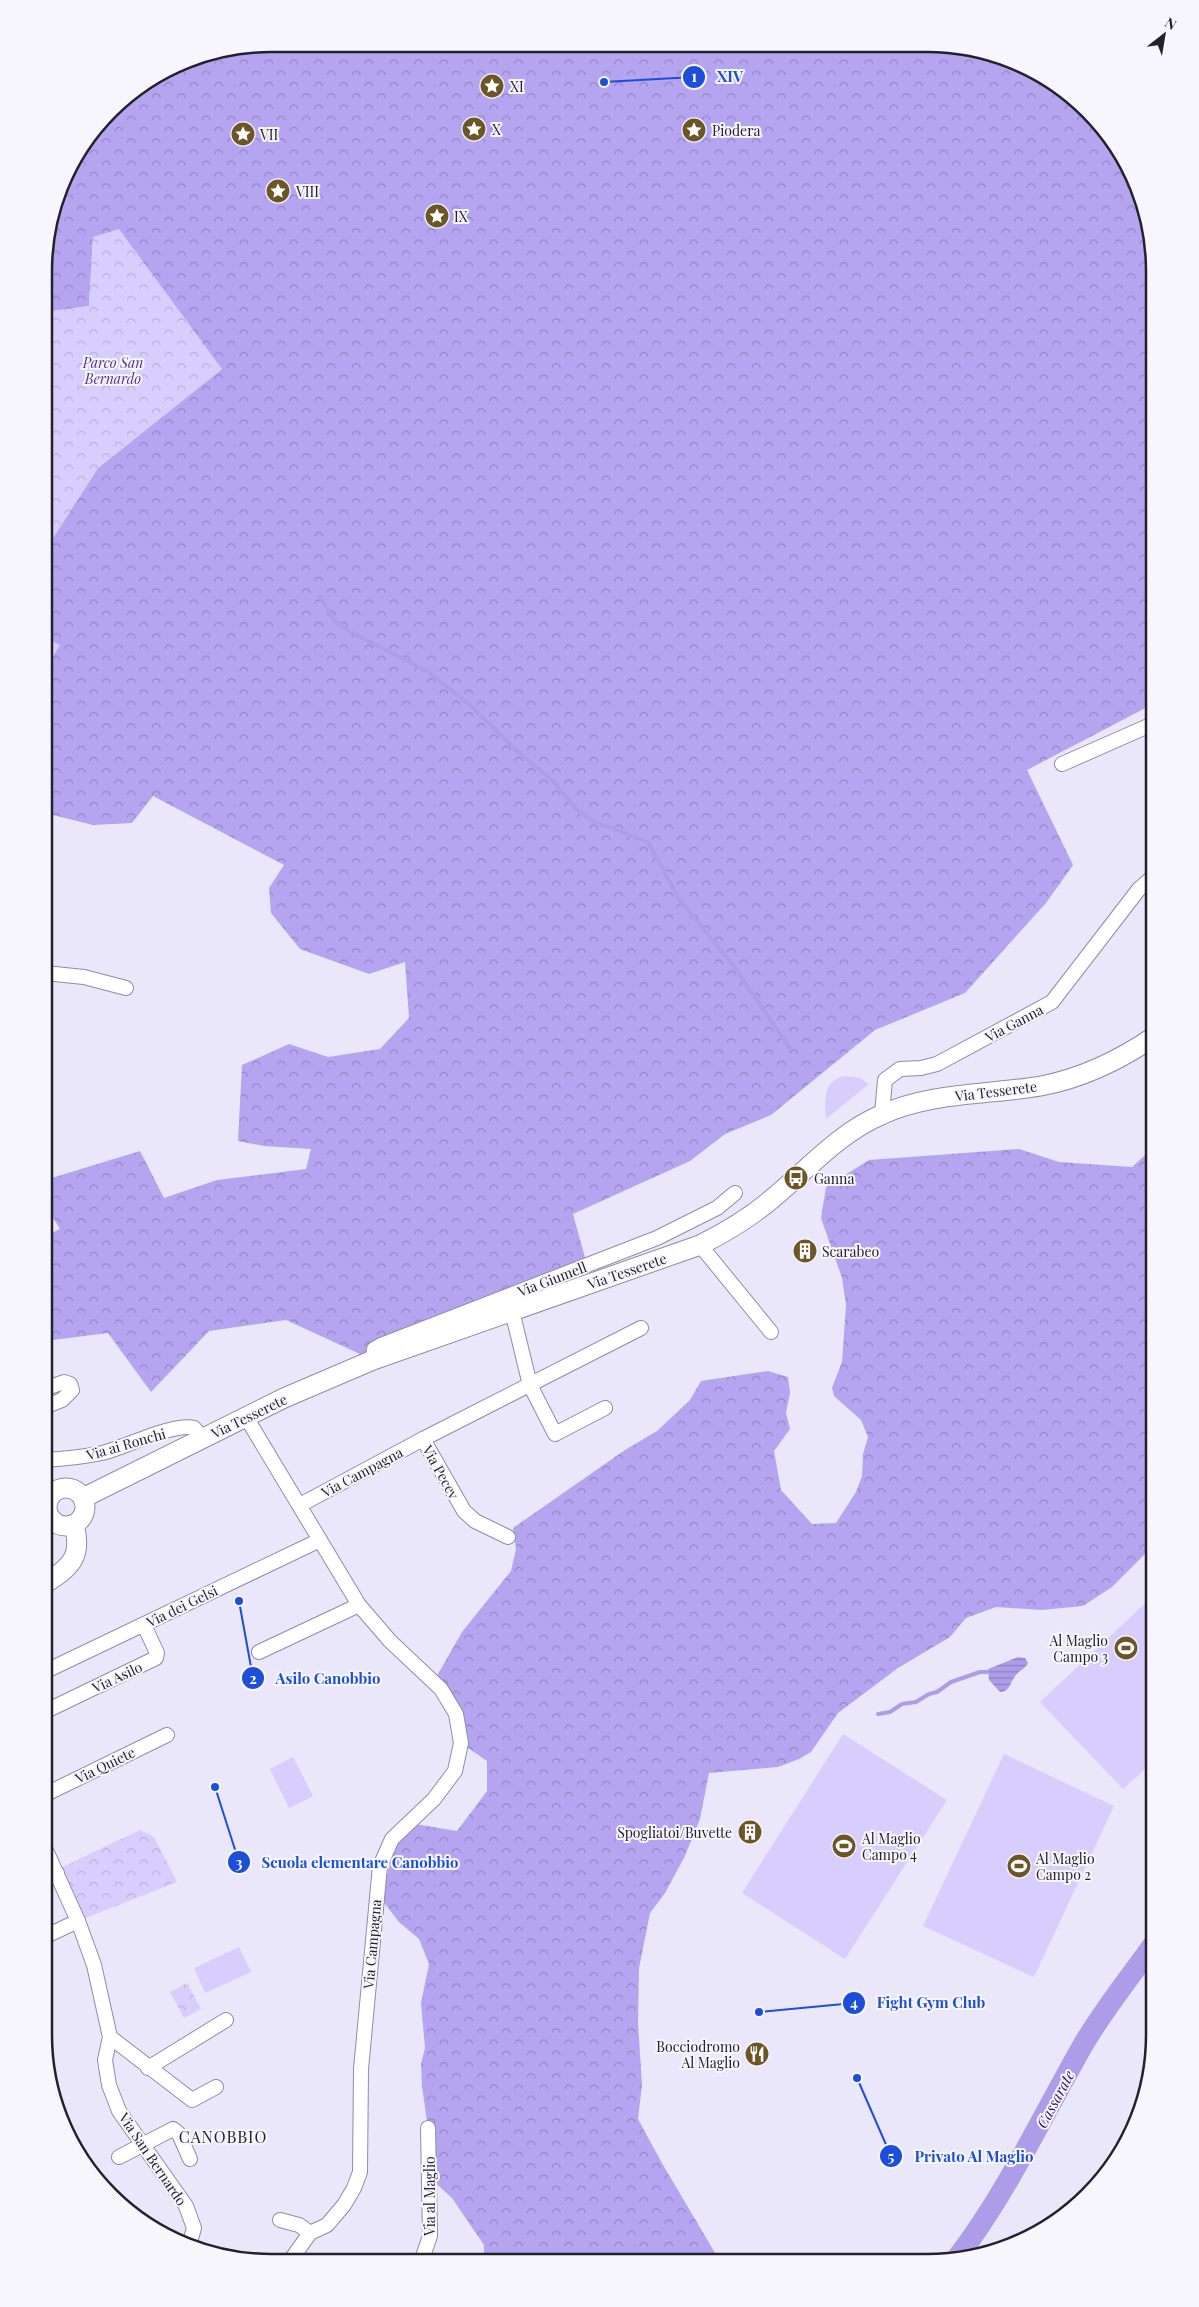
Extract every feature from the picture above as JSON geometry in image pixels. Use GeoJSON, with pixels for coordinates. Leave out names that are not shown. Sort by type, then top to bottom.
{"type":"FeatureCollection","features":[{"type":"Feature","properties":{"kind":"main road","name":"Via Tesserete"},"geometry":{"type":"LineString","coordinates":[[83,1498],[284,1398],[372,1360],[700,1245],[758,1211],[844,1137],[882,1114],[915,1104],[949,1097],[1041,1086],[1083,1074],[1118,1059],[1146,1042]]}},
{"type":"Feature","properties":{"kind":"main road"},"geometry":{"type":"LineString","coordinates":[[52,1490],[68,1488],[79,1493],[83,1498],[85,1510],[83,1516],[74,1525],[56,1524],[52,1520]]}},
{"type":"Feature","properties":{"kind":"main road"},"geometry":{"type":"LineString","coordinates":[[52,1578],[69,1566],[75,1558],[77,1545],[74,1525]]}},
{"type":"Feature","properties":{"kind":"street"},"geometry":{"type":"LineString","coordinates":[[1062,764],[1146,727]]}},
{"type":"Feature","properties":{"kind":"street","name":"Via Ganna"},"geometry":{"type":"LineString","coordinates":[[882,1114],[885,1080],[895,1071],[937,1064],[1052,1002],[1139,889],[1146,883]]}},
{"type":"Feature","properties":{"kind":"street"},"geometry":{"type":"LineString","coordinates":[[52,974],[84,977],[126,988]]}},
{"type":"Feature","properties":{"kind":"street","name":"Via Giumell"},"geometry":{"type":"LineString","coordinates":[[372,1360],[374,1350],[381,1344],[657,1238],[717,1208],[735,1193]]}},
{"type":"Feature","properties":{"kind":"street"},"geometry":{"type":"LineString","coordinates":[[700,1245],[771,1332]]}},
{"type":"Feature","properties":{"kind":"street"},"geometry":{"type":"LineString","coordinates":[[512,1311],[530,1385],[555,1434],[606,1408]]}},
{"type":"Feature","properties":{"kind":"street","name":"Via Pecev"},"geometry":{"type":"LineString","coordinates":[[508,1537],[475,1521],[464,1511],[423,1440],[641,1328]]}},
{"type":"Feature","properties":{"kind":"street"},"geometry":{"type":"LineString","coordinates":[[52,1386],[64,1382],[70,1384],[72,1390],[67,1397],[52,1404]]}},
{"type":"Feature","properties":{"kind":"street","name":"Via Campagna"},"geometry":{"type":"LineString","coordinates":[[246,1417],[359,1605],[390,1641],[441,1689],[456,1714],[461,1743],[455,1771],[434,1799],[392,1839],[384,1855],[377,1892],[361,2069],[360,2172],[354,2188],[344,2205],[327,2225],[310,2233],[295,2254]]}},
{"type":"Feature","properties":{"kind":"street","name":"Via ai Ronchi"},"geometry":{"type":"LineString","coordinates":[[52,1459],[103,1453],[141,1438],[185,1427],[194,1428],[203,1439]]}},
{"type":"Feature","properties":{"kind":"street","name":"Via Campagna"},"geometry":{"type":"LineString","coordinates":[[300,1505],[423,1440]]}},
{"type":"Feature","properties":{"kind":"street","name":"Via dei Gelsi"},"geometry":{"type":"LineString","coordinates":[[52,1668],[320,1540]]}},
{"type":"Feature","properties":{"kind":"street"},"geometry":{"type":"LineString","coordinates":[[259,1652],[359,1605]]}},
{"type":"Feature","properties":{"kind":"street","name":"Via Asilo"},"geometry":{"type":"LineString","coordinates":[[52,1708],[156,1658],[157,1653],[144,1625]]}},
{"type":"Feature","properties":{"kind":"street","name":"Via Quiete"},"geometry":{"type":"LineString","coordinates":[[52,1791],[167,1735]]}},
{"type":"Feature","properties":{"kind":"street","name":"Via San Bernardo"},"geometry":{"type":"LineString","coordinates":[[52,1861],[78,1921],[94,1965],[110,2037],[105,2060],[109,2085],[119,2111],[186,2206],[194,2228],[191,2239]]}},
{"type":"Feature","properties":{"kind":"street"},"geometry":{"type":"LineString","coordinates":[[52,1875],[58,1872]]}},
{"type":"Feature","properties":{"kind":"street"},"geometry":{"type":"LineString","coordinates":[[52,1933],[78,1921]]}},
{"type":"Feature","properties":{"kind":"street"},"geometry":{"type":"LineString","coordinates":[[148,2068],[226,2020]]}},
{"type":"Feature","properties":{"kind":"street"},"geometry":{"type":"LineString","coordinates":[[110,2037],[192,2100],[216,2087]]}},
{"type":"Feature","properties":{"kind":"street","name":"Via al Maglio"},"geometry":{"type":"LineString","coordinates":[[424,2254],[430,2236],[428,2128]]}},
{"type":"Feature","properties":{"kind":"street"},"geometry":{"type":"LineString","coordinates":[[119,2157],[171,2130],[175,2130],[190,2159]]}},
{"type":"Feature","properties":{"kind":"street"},"geometry":{"type":"LineString","coordinates":[[280,2220],[299,2225],[310,2233]]}},
{"type":"Feature","properties":{"kind":"green space"},"geometry":{"type":"Polygon","coordinates":[[[271,52],[928,52],[956,54],[984,60],[1011,69],[1037,82],[1072,107],[1092,127],[1110,150],[1124,175],[1135,201],[1145,243],[1146,257],[1146,708],[1027,770],[1073,865],[1046,903],[965,993],[875,1030],[771,1115],[725,1134],[690,1161],[573,1214],[592,1283],[373,1360],[286,1320],[209,1331],[151,1392],[108,1333],[52,1340],[52,1233],[60,1229],[52,1216],[52,1178],[140,1151],[164,1198],[217,1180],[306,1169],[311,1149],[264,1146],[238,1141],[242,1065],[289,1044],[328,1057],[380,1049],[409,1018],[405,962],[369,974],[300,949],[271,913],[269,888],[284,865],[153,796],[132,823],[93,825],[52,815],[52,658],[60,645],[52,641],[52,539],[98,468],[222,369],[93,238],[89,306],[52,311],[54,243],[64,201],[75,175],[98,138],[127,107],[150,89],[175,75],[215,60],[243,54],[271,52]]]}},
{"type":"Feature","properties":{"kind":"green space","name":"Parco San Bernardo"},"geometry":{"type":"Polygon","coordinates":[[[119,229],[222,369],[98,468],[52,539],[52,311],[89,306],[93,237],[119,229]]]}},
{"type":"Feature","properties":{"kind":"green space"},"geometry":{"type":"Polygon","coordinates":[[[52,641],[60,645],[52,658],[52,641]]]}},
{"type":"Feature","properties":{"kind":"green space"},"geometry":{"type":"Polygon","coordinates":[[[844,1076],[860,1078],[869,1084],[826,1119],[825,1099],[828,1087],[844,1076]]]}},
{"type":"Feature","properties":{"kind":"green space"},"geometry":{"type":"Polygon","coordinates":[[[1019,1149],[1059,1162],[1132,1167],[1146,1154],[1146,1553],[1112,1587],[1083,1606],[1042,1610],[996,1607],[966,1618],[950,1637],[898,1668],[838,1713],[811,1752],[799,1759],[778,1767],[709,1773],[700,1819],[684,1858],[665,1893],[650,1913],[639,1968],[638,2022],[642,2085],[638,2119],[716,2254],[484,2254],[484,2245],[452,2198],[429,2177],[428,2129],[422,2086],[421,2064],[425,2048],[421,2003],[429,1964],[419,1939],[399,1922],[382,1900],[392,1851],[397,1842],[415,1824],[457,1831],[487,1791],[487,1761],[461,1743],[441,1689],[438,1674],[462,1632],[511,1571],[516,1549],[513,1528],[625,1450],[657,1431],[690,1400],[701,1381],[768,1371],[788,1377],[790,1393],[786,1413],[790,1429],[774,1451],[781,1490],[812,1524],[836,1523],[856,1492],[862,1476],[863,1454],[868,1437],[861,1420],[834,1396],[832,1388],[842,1362],[846,1305],[842,1278],[821,1218],[826,1187],[869,1160],[1019,1149]]]}},
{"type":"Feature","properties":{"kind":"green space","name":"Al Maglio Campo 3"},"geometry":{"type":"Polygon","coordinates":[[[1146,1602],[1146,1768],[1123,1789],[1040,1702],[1146,1602]]]}},
{"type":"Feature","properties":{"kind":"green space","name":"Al Maglio Campo 4"},"geometry":{"type":"Polygon","coordinates":[[[843,1734],[947,1800],[845,1959],[742,1893],[843,1734]]]}},
{"type":"Feature","properties":{"kind":"green space","name":"Al Maglio Campo 2"},"geometry":{"type":"Polygon","coordinates":[[[1004,1754],[1114,1806],[1034,1977],[923,1926],[1004,1754]]]}},
{"type":"Feature","properties":{"kind":"green space"},"geometry":{"type":"Polygon","coordinates":[[[293,1757],[313,1796],[289,1808],[270,1769],[293,1757]]]}},
{"type":"Feature","properties":{"kind":"green space"},"geometry":{"type":"Polygon","coordinates":[[[140,1830],[154,1837],[177,1882],[78,1921],[56,1870],[140,1830]]]}},
{"type":"Feature","properties":{"kind":"green space"},"geometry":{"type":"Polygon","coordinates":[[[239,1947],[251,1972],[205,1993],[194,1968],[239,1947]]]}},
{"type":"Feature","properties":{"kind":"green space"},"geometry":{"type":"Polygon","coordinates":[[[187,1983],[201,2009],[184,2018],[170,1992],[187,1983]]]}},
{"type":"Feature","properties":{"kind":"shaded area"},"geometry":{"type":"Polygon","coordinates":[[[1018,1657],[1025,1658],[1028,1663],[1016,1675],[1008,1688],[1000,1692],[989,1680],[988,1669],[1018,1657]]]}},
{"type":"Feature","properties":{"kind":"waterway"},"geometry":{"type":"LineString","coordinates":[[320,596],[333,619],[350,632],[427,671],[469,704],[515,749],[552,780],[577,810],[595,822],[648,842],[679,899],[732,964],[789,1047]]}},
{"type":"Feature","properties":{"kind":"waterway"},"geometry":{"type":"LineString","coordinates":[[878,1714],[890,1712],[902,1704],[916,1702],[929,1694],[937,1692],[951,1682],[980,1672],[987,1672]]}},
{"type":"Feature","properties":{"kind":"waterway","name":"Cassarate"},"geometry":{"type":"LineString","coordinates":[[961,2252],[1008,2181],[1091,2032],[1146,1955]]}},
{"type":"Feature","properties":{"kind":"place","name":"XIV"},"geometry":{"type":"Point","coordinates":[604,82]}},
{"type":"Feature","properties":{"kind":"place","name":"XI"},"geometry":{"type":"Point","coordinates":[492,86]}},
{"type":"Feature","properties":{"kind":"place","name":"X"},"geometry":{"type":"Point","coordinates":[474,129]}},
{"type":"Feature","properties":{"kind":"place","name":"Piodera"},"geometry":{"type":"Point","coordinates":[694,130]}},
{"type":"Feature","properties":{"kind":"place","name":"VII"},"geometry":{"type":"Point","coordinates":[243,134]}},
{"type":"Feature","properties":{"kind":"place","name":"VIII"},"geometry":{"type":"Point","coordinates":[278,191]}},
{"type":"Feature","properties":{"kind":"place","name":"IX"},"geometry":{"type":"Point","coordinates":[437,216]}},
{"type":"Feature","properties":{"kind":"place","name":"Ganna"},"geometry":{"type":"Point","coordinates":[796,1178]}},
{"type":"Feature","properties":{"kind":"place","name":"Scarabeo"},"geometry":{"type":"Point","coordinates":[805,1251]}},
{"type":"Feature","properties":{"kind":"place","name":"Asilo Canobbio"},"geometry":{"type":"Point","coordinates":[239,1601]}},
{"type":"Feature","properties":{"kind":"place","name":"Al Maglio Campo 3"},"geometry":{"type":"Point","coordinates":[1126,1648]}},
{"type":"Feature","properties":{"kind":"place","name":"Scuola elementare Canobbio"},"geometry":{"type":"Point","coordinates":[215,1787]}},
{"type":"Feature","properties":{"kind":"place","name":"Spogliatoi/Buvette"},"geometry":{"type":"Point","coordinates":[750,1832]}},
{"type":"Feature","properties":{"kind":"place","name":"Al Maglio Campo 4"},"geometry":{"type":"Point","coordinates":[844,1846]}},
{"type":"Feature","properties":{"kind":"place","name":"Al Maglio Campo 2"},"geometry":{"type":"Point","coordinates":[1019,1866]}},
{"type":"Feature","properties":{"kind":"place","name":"Fight Gym Club"},"geometry":{"type":"Point","coordinates":[759,2012]}},
{"type":"Feature","properties":{"kind":"place","name":"Bocciodromo Al Maglio"},"geometry":{"type":"Point","coordinates":[757,2054]}},
{"type":"Feature","properties":{"kind":"place","name":"Privato Al Maglio"},"geometry":{"type":"Point","coordinates":[857,2078]}},
{"type":"Feature","properties":{"kind":"district","name":"CANOBBIO"},"geometry":{"type":"Point","coordinates":[223,2136]}}]}
